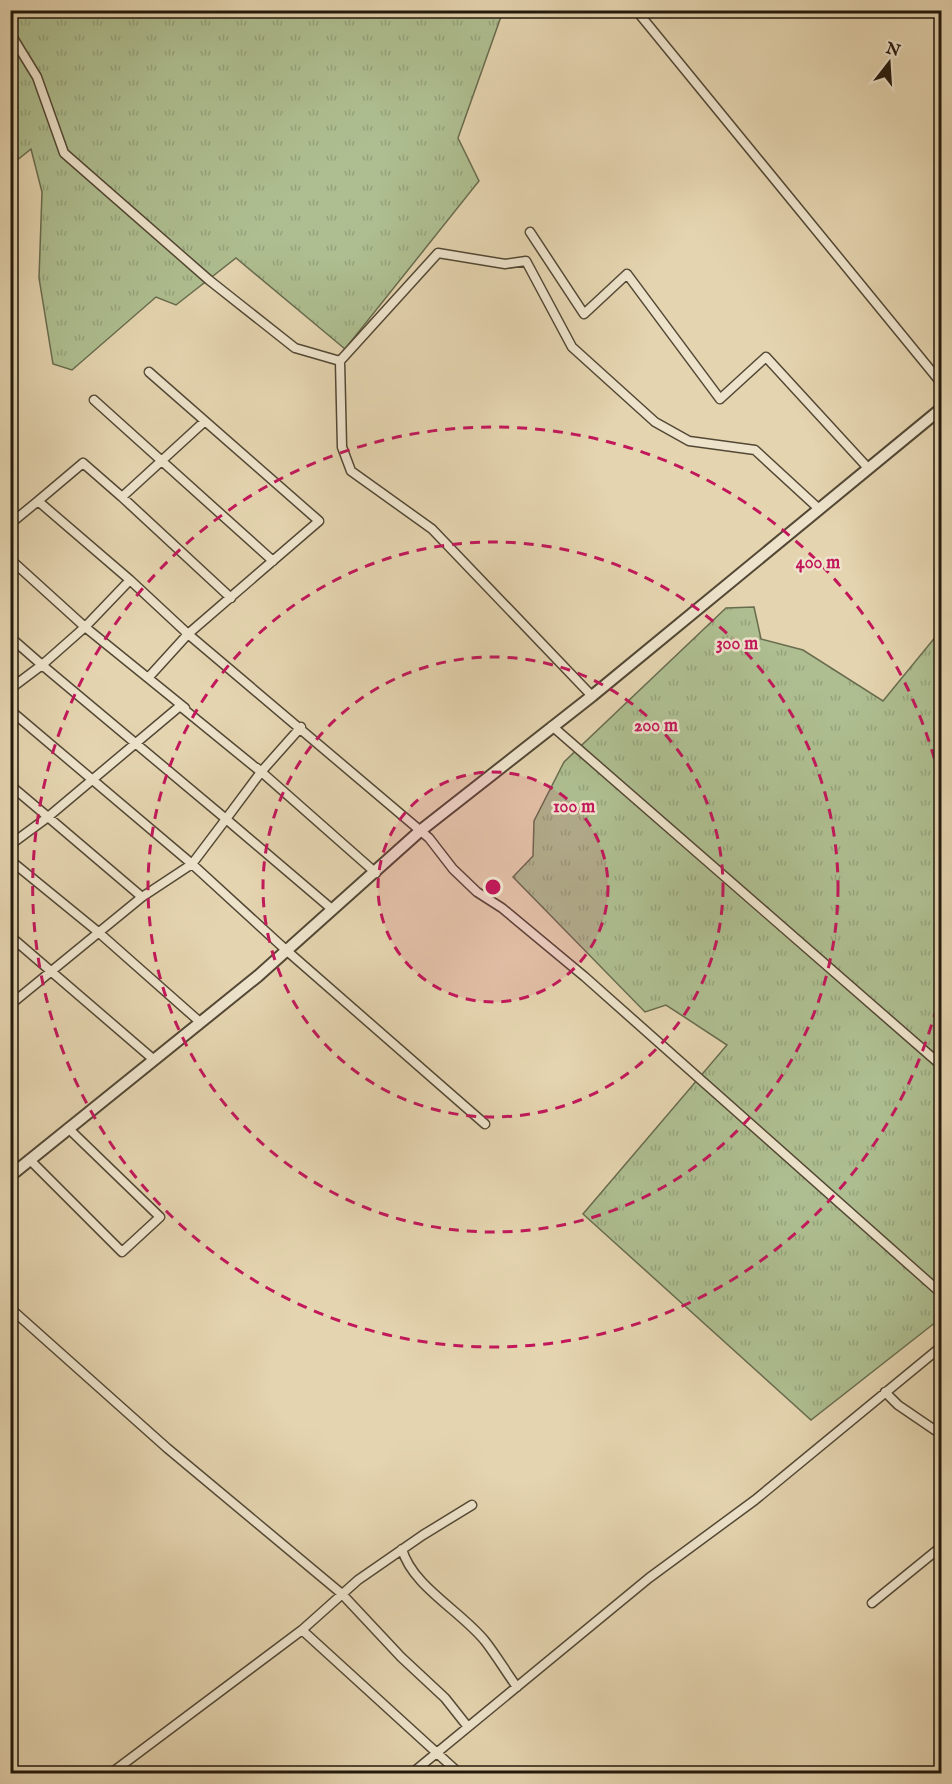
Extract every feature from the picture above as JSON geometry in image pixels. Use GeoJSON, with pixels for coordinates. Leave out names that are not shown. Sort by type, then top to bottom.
{"type":"FeatureCollection","features":[{"type":"Feature","properties":{"kind":"street"},"geometry":{"type":"LineString","coordinates":[[636,10],[942,384]]}},
{"type":"Feature","properties":{"kind":"street"},"geometry":{"type":"LineString","coordinates":[[10,33],[37,77],[64,153],[209,280],[295,348],[340,361]]}},
{"type":"Feature","properties":{"kind":"street"},"geometry":{"type":"LineString","coordinates":[[530,232],[584,314],[627,274],[720,399],[766,357],[868,468]]}},
{"type":"Feature","properties":{"kind":"street"},"geometry":{"type":"LineString","coordinates":[[592,696],[432,529],[351,471],[342,447],[340,361],[438,253],[505,264],[526,261],[572,346],[655,422],[689,441],[755,450],[818,508]]}},
{"type":"Feature","properties":{"kind":"street"},"geometry":{"type":"LineString","coordinates":[[148,678],[188,634],[319,521],[149,372]]}},
{"type":"Feature","properties":{"kind":"street"},"geometry":{"type":"LineString","coordinates":[[94,400],[273,561]]}},
{"type":"Feature","properties":{"kind":"street"},"geometry":{"type":"LineString","coordinates":[[10,1176],[258,976],[376,873],[420,831],[592,696],[942,408]]}},
{"type":"Feature","properties":{"kind":"street"},"geometry":{"type":"LineString","coordinates":[[122,497],[205,421]]}},
{"type":"Feature","properties":{"kind":"street"},"geometry":{"type":"LineString","coordinates":[[10,524],[83,463],[231,598]]}},
{"type":"Feature","properties":{"kind":"street"},"geometry":{"type":"LineString","coordinates":[[38,501],[130,580],[188,634],[301,727],[429,838],[453,869],[477,892],[502,908],[585,977],[942,1294]]}},
{"type":"Feature","properties":{"kind":"street"},"geometry":{"type":"LineString","coordinates":[[10,559],[85,627],[261,772],[376,873]]}},
{"type":"Feature","properties":{"kind":"street"},"geometry":{"type":"LineString","coordinates":[[10,689],[42,665],[85,627],[130,580]]}},
{"type":"Feature","properties":{"kind":"street"},"geometry":{"type":"LineString","coordinates":[[10,637],[333,910]]}},
{"type":"Feature","properties":{"kind":"street"},"geometry":{"type":"LineString","coordinates":[[10,845],[48,817],[180,706],[261,772]]}},
{"type":"Feature","properties":{"kind":"street"},"geometry":{"type":"LineString","coordinates":[[10,711],[192,864],[286,950],[485,1124]]}},
{"type":"Feature","properties":{"kind":"street"},"geometry":{"type":"LineString","coordinates":[[552,726],[942,1066]]}},
{"type":"Feature","properties":{"kind":"street"},"geometry":{"type":"LineString","coordinates":[[10,1005],[97,931],[141,897],[192,864],[261,772],[301,727]]}},
{"type":"Feature","properties":{"kind":"street"},"geometry":{"type":"LineString","coordinates":[[10,785],[141,897]]}},
{"type":"Feature","properties":{"kind":"street"},"geometry":{"type":"LineString","coordinates":[[10,861],[97,931],[200,1022]]}},
{"type":"Feature","properties":{"kind":"street"},"geometry":{"type":"LineString","coordinates":[[10,936],[153,1059]]}},
{"type":"Feature","properties":{"kind":"street"},"geometry":{"type":"LineString","coordinates":[[30,1160],[122,1252],[160,1217],[68,1128]]}},
{"type":"Feature","properties":{"kind":"street"},"geometry":{"type":"LineString","coordinates":[[10,1308],[167,1449],[342,1594],[401,1657],[445,1698],[468,1727]]}},
{"type":"Feature","properties":{"kind":"street"},"geometry":{"type":"LineString","coordinates":[[411,1773],[661,1569],[755,1500],[942,1347]]}},
{"type":"Feature","properties":{"kind":"street"},"geometry":{"type":"LineString","coordinates":[[885,1392],[898,1405],[942,1435]]}},
{"type":"Feature","properties":{"kind":"street"},"geometry":{"type":"LineString","coordinates":[[110,1773],[302,1630],[342,1594],[402,1549],[472,1505]]}},
{"type":"Feature","properties":{"kind":"street"},"geometry":{"type":"LineString","coordinates":[[872,1603],[942,1546]]}},
{"type":"Feature","properties":{"kind":"street"},"geometry":{"type":"LineString","coordinates":[[402,1549],[405,1561],[416,1576],[484,1640],[517,1687]]}},
{"type":"Feature","properties":{"kind":"street"},"geometry":{"type":"LineString","coordinates":[[302,1630],[460,1773]]}},
{"type":"Feature","properties":{"kind":"green space"},"geometry":{"type":"Polygon","coordinates":[[[11,11],[503,11],[458,138],[479,181],[345,349],[236,258],[176,305],[156,297],[72,370],[53,364],[39,278],[42,192],[31,149],[11,165],[11,11]]]}},
{"type":"Feature","properties":{"kind":"green space"},"geometry":{"type":"Polygon","coordinates":[[[754,607],[761,639],[803,650],[883,701],[941,630],[941,1318],[811,1420],[583,1214],[727,1045],[666,1005],[645,1012],[513,877],[533,856],[534,821],[564,762],[726,608],[754,607]]]}}]}
